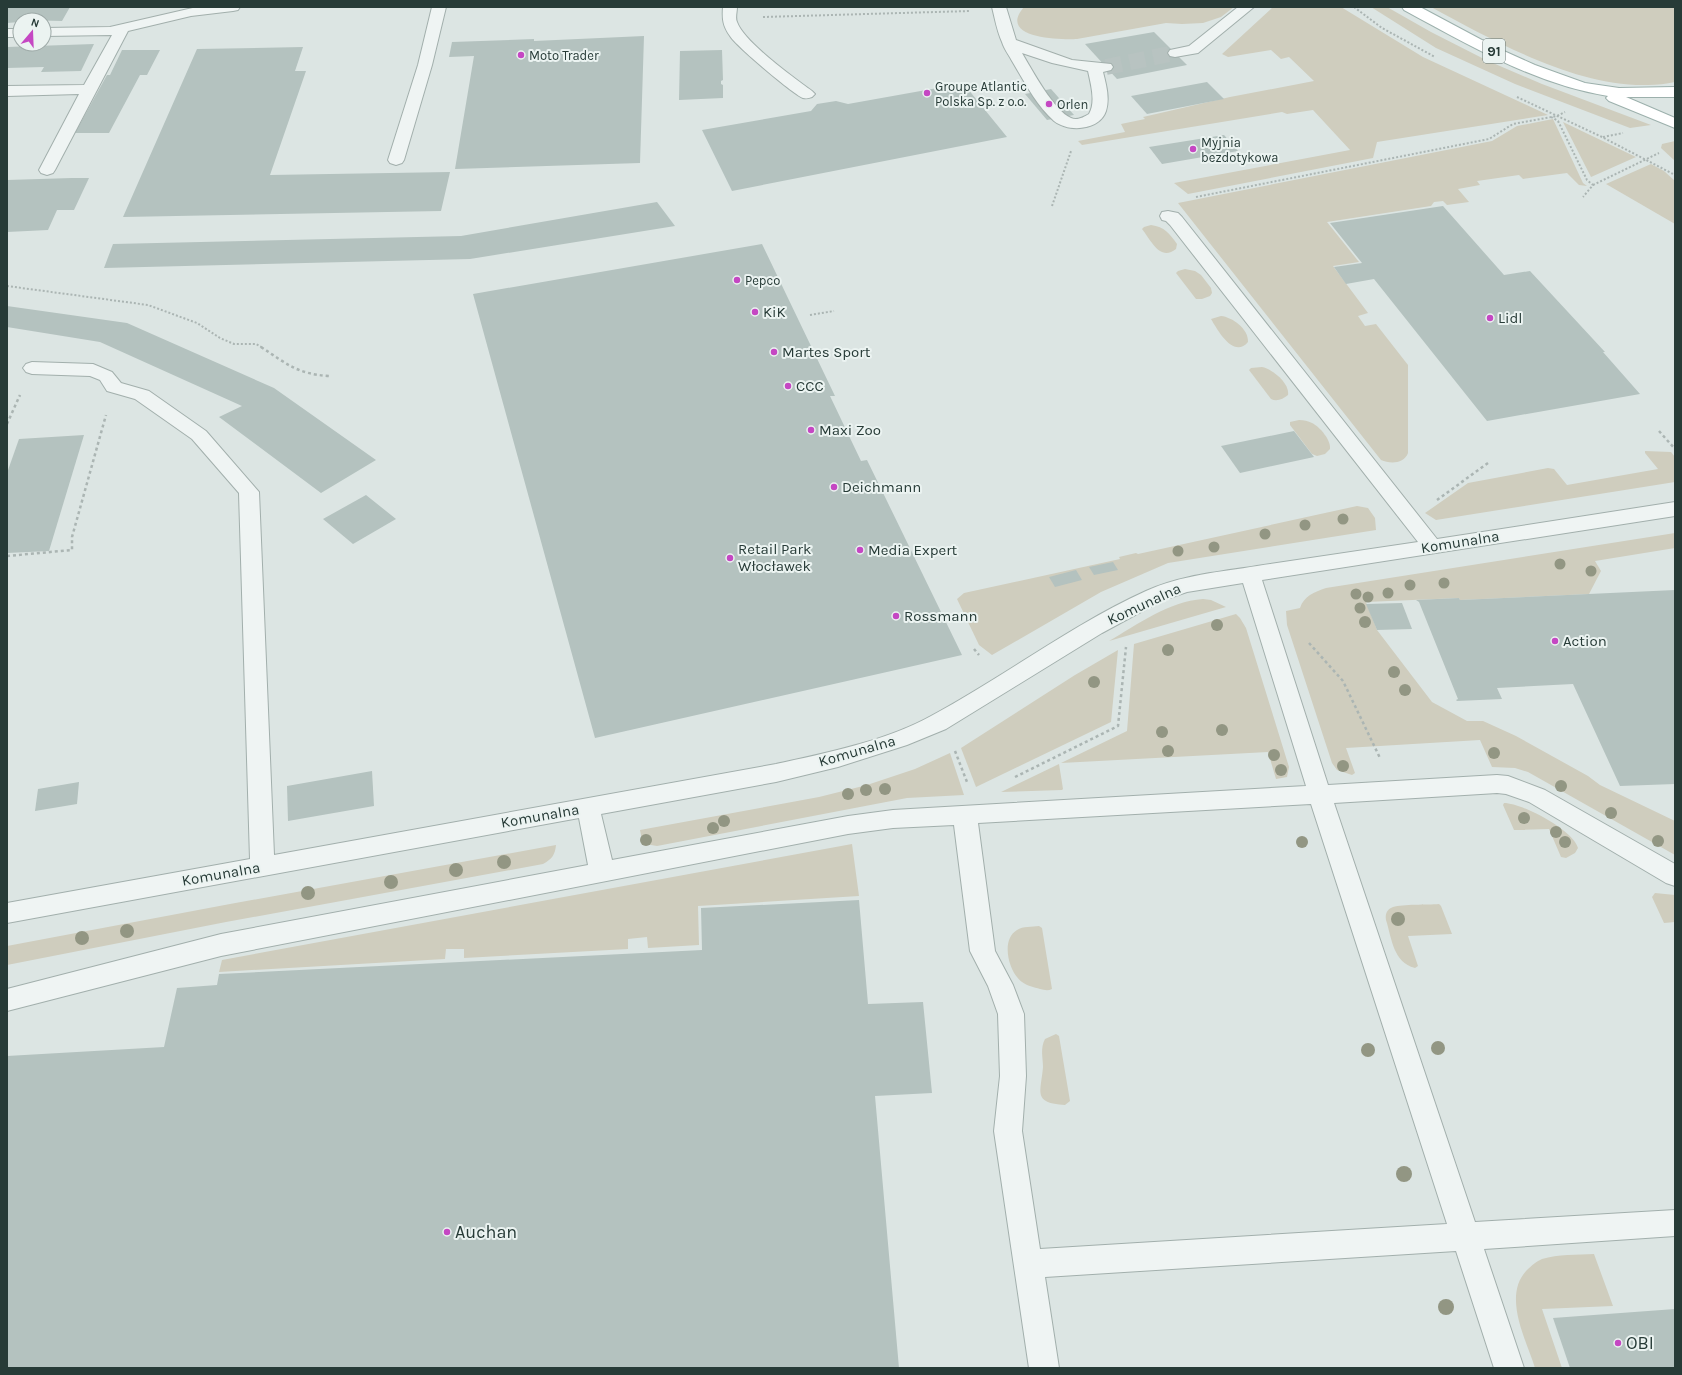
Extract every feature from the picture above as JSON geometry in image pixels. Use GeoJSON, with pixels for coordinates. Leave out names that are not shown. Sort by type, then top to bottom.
{"type":"FeatureCollection","features":[{"type":"Feature","properties":{"kind":"main road","name":"91"},"geometry":{"type":"LineString","coordinates":[[1409,7],[1490,50],[1530,68],[1675,123]]}},
{"type":"Feature","properties":{"kind":"main road"},"geometry":{"type":"LineString","coordinates":[[1582,87],[1619,93],[1675,92]]}},
{"type":"Feature","properties":{"kind":"street"},"geometry":{"type":"LineString","coordinates":[[52,32],[116,30],[191,12],[233,7]]}},
{"type":"Feature","properties":{"kind":"street"},"geometry":{"type":"LineString","coordinates":[[396,160],[425,65],[439,7]]}},
{"type":"Feature","properties":{"kind":"street"},"geometry":{"type":"LineString","coordinates":[[1175,53],[1193,50],[1247,7]]}},
{"type":"Feature","properties":{"kind":"street"},"geometry":{"type":"LineString","coordinates":[[1000,8],[1009,43],[1037,91],[1060,118],[1069,124],[1080,124],[1091,121],[1099,113],[1101,99],[1101,68],[1046,57],[1009,43]]}},
{"type":"Feature","properties":{"kind":"street"},"geometry":{"type":"LineString","coordinates":[[729,12],[729,21],[737,36],[781,75],[807,94]]}},
{"type":"Feature","properties":{"kind":"street"},"geometry":{"type":"LineString","coordinates":[[47,170],[89,89],[116,30]]}},
{"type":"Feature","properties":{"kind":"street"},"geometry":{"type":"LineString","coordinates":[[7,91],[89,89]]}},
{"type":"Feature","properties":{"kind":"street"},"geometry":{"type":"LineString","coordinates":[[1168,216],[1176,221],[1432,546]]}},
{"type":"Feature","properties":{"kind":"street"},"geometry":{"type":"LineString","coordinates":[[32,368],[92,370],[106,376],[114,387],[142,395],[199,436],[249,492],[262,866]]}},
{"type":"Feature","properties":{"kind":"street","name":"Komunalna"},"geometry":{"type":"LineString","coordinates":[[7,913],[776,773],[855,754],[918,732],[951,716],[1094,628],[1154,596],[1184,585],[1675,509]]}},
{"type":"Feature","properties":{"kind":"street"},"geometry":{"type":"LineString","coordinates":[[1250,574],[1320,795],[1509,1368]]}},
{"type":"Feature","properties":{"kind":"street"},"geometry":{"type":"LineString","coordinates":[[7,1000],[221,944],[848,826],[893,819],[1497,784],[1508,785],[1537,796],[1675,876]]}},
{"type":"Feature","properties":{"kind":"street"},"geometry":{"type":"LineString","coordinates":[[588,807],[602,872]]}},
{"type":"Feature","properties":{"kind":"street"},"geometry":{"type":"LineString","coordinates":[[965,814],[983,951],[1000,985],[1011,1014],[1013,1076],[1008,1131],[1044,1368]]}},
{"type":"Feature","properties":{"kind":"street"},"geometry":{"type":"LineString","coordinates":[[1029,1264],[1675,1223]]}},
{"type":"Feature","properties":{"kind":"path"},"geometry":{"type":"LineString","coordinates":[[729,12],[1000,8]]}},
{"type":"Feature","properties":{"kind":"path"},"geometry":{"type":"LineString","coordinates":[[1189,198],[1488,139],[1513,124],[1557,116],[1571,109]]}},
{"type":"Feature","properties":{"kind":"path"},"geometry":{"type":"LineString","coordinates":[[1551,117],[1558,121],[1587,180],[1593,185]]}},
{"type":"Feature","properties":{"kind":"path"},"geometry":{"type":"LineString","coordinates":[[1052,206],[1072,148]]}},
{"type":"Feature","properties":{"kind":"path"},"geometry":{"type":"LineString","coordinates":[[1583,197],[1593,185],[1659,153]]}},
{"type":"Feature","properties":{"kind":"path"},"geometry":{"type":"LineString","coordinates":[[7,286],[148,305],[197,323],[220,338],[234,344],[256,344],[292,368],[311,375],[329,376]]}},
{"type":"Feature","properties":{"kind":"path"},"geometry":{"type":"LineString","coordinates":[[810,315],[834,311]]}},
{"type":"Feature","properties":{"kind":"path"},"geometry":{"type":"LineString","coordinates":[[7,556],[72,550],[72,538],[114,387]]}},
{"type":"Feature","properties":{"kind":"path"},"geometry":{"type":"LineString","coordinates":[[1659,431],[1675,450]]}},
{"type":"Feature","properties":{"kind":"path"},"geometry":{"type":"LineString","coordinates":[[1411,520],[1488,462]]}},
{"type":"Feature","properties":{"kind":"path"},"geometry":{"type":"LineString","coordinates":[[1304,639],[1343,681],[1361,721],[1373,741],[1392,790]]}},
{"type":"Feature","properties":{"kind":"path"},"geometry":{"type":"LineString","coordinates":[[1012,779],[1118,726],[1127,641]]}},
{"type":"Feature","properties":{"kind":"path"},"geometry":{"type":"LineString","coordinates":[[974,649],[979,655]]}},
{"type":"Feature","properties":{"kind":"path"},"geometry":{"type":"LineString","coordinates":[[957,755],[968,786]]}},
{"type":"Feature","properties":{"kind":"shaded area"},"geometry":{"type":"Polygon","coordinates":[[[1024,7],[1234,7],[1221,17],[1203,23],[1166,23],[1077,39],[1057,39],[1034,35],[1024,31],[1018,25],[1018,17],[1024,7]]]}},
{"type":"Feature","properties":{"kind":"shaded area"},"geometry":{"type":"Polygon","coordinates":[[[1273,7],[1341,7],[1423,57],[1548,115],[1377,142],[1373,158],[1188,194],[1174,183],[1350,150],[1313,110],[1287,114],[1282,112],[1082,145],[1078,141],[1125,132],[1121,124],[1145,119],[1143,117],[1230,97],[1314,81],[1289,57],[1281,59],[1271,50],[1228,57],[1222,54],[1273,7]]]}},
{"type":"Feature","properties":{"kind":"shaded area"},"geometry":{"type":"Polygon","coordinates":[[[1371,7],[1387,7],[1431,32],[1486,60],[1542,84],[1651,125],[1630,128],[1515,84],[1436,48],[1371,7]]]}},
{"type":"Feature","properties":{"kind":"shaded area"},"geometry":{"type":"Polygon","coordinates":[[[1431,7],[1675,7],[1675,82],[1651,85],[1620,84],[1564,70],[1536,60],[1508,47],[1431,7]]]}},
{"type":"Feature","properties":{"kind":"shaded area"},"geometry":{"type":"Polygon","coordinates":[[[1553,119],[1583,183],[1587,186],[1579,185],[1567,173],[1523,179],[1519,175],[1477,181],[1480,185],[1458,189],[1469,202],[1447,205],[1443,201],[1434,202],[1431,206],[1327,222],[1359,262],[1333,266],[1368,313],[1358,316],[1365,326],[1376,324],[1408,365],[1408,453],[1406,457],[1396,462],[1381,460],[1178,203],[1492,141],[1517,126],[1553,119]]]}},
{"type":"Feature","properties":{"kind":"shaded area"},"geometry":{"type":"Polygon","coordinates":[[[1563,122],[1636,157],[1591,177],[1563,122]]]}},
{"type":"Feature","properties":{"kind":"shaded area"},"geometry":{"type":"Polygon","coordinates":[[[1675,141],[1675,161],[1661,148],[1662,144],[1675,141]]]}},
{"type":"Feature","properties":{"kind":"shaded area"},"geometry":{"type":"Polygon","coordinates":[[[1651,164],[1664,171],[1675,181],[1675,224],[1606,184],[1651,164]]]}},
{"type":"Feature","properties":{"kind":"shaded area"},"geometry":{"type":"Polygon","coordinates":[[[1151,225],[1160,227],[1169,234],[1177,244],[1176,249],[1165,253],[1156,248],[1142,229],[1151,225]]]}},
{"type":"Feature","properties":{"kind":"shaded area"},"geometry":{"type":"Polygon","coordinates":[[[1185,269],[1195,271],[1201,275],[1211,288],[1212,293],[1210,296],[1202,299],[1196,299],[1176,273],[1185,269]]]}},
{"type":"Feature","properties":{"kind":"shaded area"},"geometry":{"type":"Polygon","coordinates":[[[1221,316],[1239,324],[1248,337],[1248,342],[1243,346],[1237,347],[1227,341],[1211,319],[1221,316]]]}},
{"type":"Feature","properties":{"kind":"shaded area"},"geometry":{"type":"Polygon","coordinates":[[[1262,367],[1280,377],[1288,390],[1288,395],[1280,400],[1271,399],[1249,370],[1251,368],[1262,367]]]}},
{"type":"Feature","properties":{"kind":"shaded area"},"geometry":{"type":"Polygon","coordinates":[[[1299,420],[1312,423],[1324,434],[1330,445],[1330,449],[1325,454],[1317,456],[1312,454],[1290,425],[1290,422],[1299,420]]]}},
{"type":"Feature","properties":{"kind":"shaded area"},"geometry":{"type":"Polygon","coordinates":[[[1645,451],[1671,452],[1675,457],[1675,482],[1436,520],[1425,513],[1468,483],[1548,468],[1554,469],[1567,485],[1658,469],[1645,451]]]}},
{"type":"Feature","properties":{"kind":"shaded area"},"geometry":{"type":"Polygon","coordinates":[[[1357,506],[1368,508],[1375,518],[1376,530],[1168,563],[1101,592],[992,655],[979,645],[957,599],[964,593],[1120,559],[1119,557],[1136,553],[1138,554],[1357,506]]]}},
{"type":"Feature","properties":{"kind":"shaded area"},"geometry":{"type":"Polygon","coordinates":[[[1675,533],[1675,548],[1595,561],[1601,571],[1589,594],[1460,600],[1459,598],[1366,602],[1377,630],[1432,702],[1467,721],[1483,721],[1516,736],[1588,776],[1600,785],[1675,821],[1675,855],[1528,772],[1515,768],[1492,767],[1480,740],[1346,748],[1355,773],[1352,775],[1337,770],[1332,763],[1287,625],[1286,611],[1300,608],[1307,597],[1326,588],[1675,533]]]}},
{"type":"Feature","properties":{"kind":"shaded area"},"geometry":{"type":"Polygon","coordinates":[[[1203,599],[1211,600],[1226,607],[1109,641],[1142,621],[1166,609],[1178,604],[1203,599]]]}},
{"type":"Feature","properties":{"kind":"shaded area"},"geometry":{"type":"Polygon","coordinates":[[[1236,614],[1246,628],[1289,767],[1287,777],[1276,779],[1268,752],[1061,763],[1127,731],[1134,644],[1236,614]]]}},
{"type":"Feature","properties":{"kind":"shaded area"},"geometry":{"type":"Polygon","coordinates":[[[1118,650],[1111,722],[976,787],[961,748],[1075,675],[1118,650]]]}},
{"type":"Feature","properties":{"kind":"shaded area"},"geometry":{"type":"Polygon","coordinates":[[[950,753],[964,795],[907,798],[657,846],[645,844],[642,840],[640,830],[819,797],[867,785],[915,769],[950,753]]]}},
{"type":"Feature","properties":{"kind":"shaded area"},"geometry":{"type":"Polygon","coordinates":[[[1059,764],[1062,790],[1001,792],[1059,764]]]}},
{"type":"Feature","properties":{"kind":"shaded area"},"geometry":{"type":"Polygon","coordinates":[[[1504,803],[1512,804],[1534,812],[1567,833],[1578,848],[1575,853],[1566,858],[1561,857],[1549,829],[1514,830],[1503,805],[1504,803]]]}},
{"type":"Feature","properties":{"kind":"shaded area"},"geometry":{"type":"Polygon","coordinates":[[[852,844],[859,896],[698,906],[699,945],[648,948],[647,937],[628,939],[628,949],[464,958],[464,949],[446,949],[445,959],[219,972],[222,960],[852,844]]]}},
{"type":"Feature","properties":{"kind":"shaded area"},"geometry":{"type":"Polygon","coordinates":[[[556,845],[552,856],[543,864],[226,922],[7,965],[7,946],[556,845]]]}},
{"type":"Feature","properties":{"kind":"shaded area"},"geometry":{"type":"Polygon","coordinates":[[[1655,893],[1675,895],[1675,922],[1664,923],[1652,897],[1655,893]]]}},
{"type":"Feature","properties":{"kind":"shaded area"},"geometry":{"type":"Polygon","coordinates":[[[1439,904],[1452,934],[1408,936],[1418,966],[1415,968],[1408,965],[1402,961],[1394,949],[1386,920],[1387,912],[1389,909],[1397,906],[1439,904]]]}},
{"type":"Feature","properties":{"kind":"shaded area"},"geometry":{"type":"Polygon","coordinates":[[[1039,926],[1042,928],[1052,989],[1049,990],[1033,987],[1017,978],[1008,956],[1009,941],[1017,930],[1039,926]]]}},
{"type":"Feature","properties":{"kind":"shaded area"},"geometry":{"type":"Polygon","coordinates":[[[1056,1034],[1059,1036],[1070,1101],[1065,1105],[1047,1102],[1043,1099],[1040,1089],[1043,1067],[1043,1042],[1045,1039],[1056,1034]]]}},
{"type":"Feature","properties":{"kind":"shaded area"},"geometry":{"type":"Polygon","coordinates":[[[1594,1254],[1613,1306],[1542,1309],[1562,1368],[1535,1368],[1518,1318],[1516,1292],[1520,1280],[1529,1268],[1542,1259],[1561,1255],[1594,1254]]]}},
{"type":"Feature","properties":{"kind":"building"},"geometry":{"type":"Polygon","coordinates":[[[7,7],[70,7],[62,21],[52,21],[52,12],[12,12],[12,23],[7,23],[7,7]]]}},
{"type":"Feature","properties":{"kind":"building"},"geometry":{"type":"Polygon","coordinates":[[[1154,32],[1187,65],[1117,79],[1085,44],[1154,32]]]}},
{"type":"Feature","properties":{"kind":"building"},"geometry":{"type":"Polygon","coordinates":[[[644,36],[640,163],[455,169],[474,56],[449,57],[452,42],[534,39],[534,41],[644,36]]]}},
{"type":"Feature","properties":{"kind":"building"},"geometry":{"type":"Polygon","coordinates":[[[94,44],[81,71],[41,72],[44,67],[7,68],[7,47],[12,47],[12,52],[52,52],[52,45],[94,44]]]}},
{"type":"Feature","properties":{"kind":"building"},"geometry":{"type":"Polygon","coordinates":[[[303,47],[295,71],[306,71],[270,175],[450,172],[441,211],[123,217],[197,49],[303,47]]]}},
{"type":"Feature","properties":{"kind":"building"},"geometry":{"type":"Polygon","coordinates":[[[122,50],[160,50],[147,75],[140,75],[109,133],[75,133],[107,75],[110,75],[122,50]]]}},
{"type":"Feature","properties":{"kind":"building"},"geometry":{"type":"Polygon","coordinates":[[[722,50],[723,80],[721,81],[721,84],[723,85],[723,98],[679,100],[680,51],[722,50]]]}},
{"type":"Feature","properties":{"kind":"building","name":"Orlen"},"geometry":{"type":"Polygon","coordinates":[[[1207,82],[1224,99],[1147,114],[1131,96],[1207,82]]]}},
{"type":"Feature","properties":{"kind":"building"},"geometry":{"type":"Polygon","coordinates":[[[963,83],[1007,137],[732,191],[702,130],[811,111],[817,104],[836,101],[848,104],[944,88],[963,83]]]}},
{"type":"Feature","properties":{"kind":"building","name":"Orlen"},"geometry":{"type":"Polygon","coordinates":[[[1051,89],[1074,115],[1047,120],[1025,94],[1051,89]]]}},
{"type":"Feature","properties":{"kind":"building","name":"Myjnia bezdotykowa"},"geometry":{"type":"Polygon","coordinates":[[[1224,135],[1238,151],[1162,164],[1149,147],[1224,135]]]}},
{"type":"Feature","properties":{"kind":"building"},"geometry":{"type":"Polygon","coordinates":[[[89,178],[74,210],[57,210],[48,230],[7,232],[7,180],[89,178]]]}},
{"type":"Feature","properties":{"kind":"building"},"geometry":{"type":"Polygon","coordinates":[[[657,202],[675,226],[470,259],[104,268],[113,244],[461,236],[657,202]]]}},
{"type":"Feature","properties":{"kind":"building","name":"Lidl"},"geometry":{"type":"Polygon","coordinates":[[[1443,206],[1504,275],[1530,271],[1605,352],[1603,352],[1640,394],[1487,421],[1374,279],[1346,284],[1334,267],[1362,263],[1330,223],[1443,206]]]}},
{"type":"Feature","properties":{"kind":"building","name":"Retail Park Włocławek"},"geometry":{"type":"Polygon","coordinates":[[[762,244],[835,396],[830,396],[861,461],[867,460],[962,655],[595,738],[473,294],[762,244]]]}},
{"type":"Feature","properties":{"kind":"building"},"geometry":{"type":"Polygon","coordinates":[[[7,306],[127,323],[274,388],[376,460],[321,493],[219,417],[242,406],[100,342],[7,327],[7,306]]]}},
{"type":"Feature","properties":{"kind":"building"},"geometry":{"type":"Polygon","coordinates":[[[1294,431],[1314,457],[1240,473],[1221,446],[1294,431]]]}},
{"type":"Feature","properties":{"kind":"building"},"geometry":{"type":"Polygon","coordinates":[[[84,435],[49,551],[7,553],[7,473],[19,439],[84,435]]]}},
{"type":"Feature","properties":{"kind":"building"},"geometry":{"type":"Polygon","coordinates":[[[366,495],[396,519],[353,544],[323,519],[366,495]]]}},
{"type":"Feature","properties":{"kind":"building"},"geometry":{"type":"Polygon","coordinates":[[[1113,562],[1118,570],[1094,575],[1089,567],[1113,562]]]}},
{"type":"Feature","properties":{"kind":"building"},"geometry":{"type":"Polygon","coordinates":[[[1076,570],[1082,580],[1055,587],[1049,577],[1076,570]]]}},
{"type":"Feature","properties":{"kind":"building","name":"Action"},"geometry":{"type":"Polygon","coordinates":[[[1675,590],[1675,784],[1620,786],[1573,684],[1497,688],[1502,699],[1457,701],[1456,700],[1458,699],[1419,602],[1416,600],[1459,598],[1460,600],[1675,590]]]}},
{"type":"Feature","properties":{"kind":"building"},"geometry":{"type":"Polygon","coordinates":[[[1402,603],[1412,629],[1377,630],[1366,604],[1402,603]]]}},
{"type":"Feature","properties":{"kind":"building"},"geometry":{"type":"Polygon","coordinates":[[[372,771],[374,806],[288,821],[287,786],[372,771]]]}},
{"type":"Feature","properties":{"kind":"building"},"geometry":{"type":"Polygon","coordinates":[[[79,782],[77,804],[35,811],[38,789],[79,782]]]}},
{"type":"Feature","properties":{"kind":"building","name":"Auchan"},"geometry":{"type":"Polygon","coordinates":[[[859,900],[868,1004],[923,1002],[932,1093],[875,1096],[899,1368],[7,1368],[7,1056],[164,1047],[177,988],[217,985],[219,974],[702,950],[701,908],[859,900]]]}},
{"type":"Feature","properties":{"kind":"building","name":"OBI"},"geometry":{"type":"Polygon","coordinates":[[[1675,1309],[1675,1368],[1570,1368],[1553,1318],[1675,1309]]]}},
{"type":"Feature","properties":{"kind":"tunnel"},"geometry":{"type":"LineString","coordinates":[[1106,67],[1175,53]]}},
{"type":"Feature","properties":{"kind":"place","name":"Moto Trader"},"geometry":{"type":"Point","coordinates":[521,55]}},
{"type":"Feature","properties":{"kind":"place","name":"Groupe Atlantic Polska Sp. z o.o."},"geometry":{"type":"Point","coordinates":[927,93]}},
{"type":"Feature","properties":{"kind":"place","name":"Orlen"},"geometry":{"type":"Point","coordinates":[1049,104]}},
{"type":"Feature","properties":{"kind":"place","name":"Myjnia bezdotykowa"},"geometry":{"type":"Point","coordinates":[1193,149]}},
{"type":"Feature","properties":{"kind":"place","name":"Pepco"},"geometry":{"type":"Point","coordinates":[737,280]}},
{"type":"Feature","properties":{"kind":"place","name":"KiK"},"geometry":{"type":"Point","coordinates":[755,312]}},
{"type":"Feature","properties":{"kind":"place","name":"Lidl"},"geometry":{"type":"Point","coordinates":[1490,318]}},
{"type":"Feature","properties":{"kind":"place","name":"Martes Sport"},"geometry":{"type":"Point","coordinates":[774,352]}},
{"type":"Feature","properties":{"kind":"place","name":"CCC"},"geometry":{"type":"Point","coordinates":[788,386]}},
{"type":"Feature","properties":{"kind":"place","name":"Maxi Zoo"},"geometry":{"type":"Point","coordinates":[811,430]}},
{"type":"Feature","properties":{"kind":"place","name":"Deichmann"},"geometry":{"type":"Point","coordinates":[834,487]}},
{"type":"Feature","properties":{"kind":"place","name":"Media Expert"},"geometry":{"type":"Point","coordinates":[860,550]}},
{"type":"Feature","properties":{"kind":"place","name":"Retail Park Włocławek"},"geometry":{"type":"Point","coordinates":[730,558]}},
{"type":"Feature","properties":{"kind":"place","name":"Rossmann"},"geometry":{"type":"Point","coordinates":[896,616]}},
{"type":"Feature","properties":{"kind":"place","name":"Action"},"geometry":{"type":"Point","coordinates":[1555,641]}},
{"type":"Feature","properties":{"kind":"place","name":"Auchan"},"geometry":{"type":"Point","coordinates":[447,1232]}},
{"type":"Feature","properties":{"kind":"place","name":"OBI"},"geometry":{"type":"Point","coordinates":[1618,1343]}}]}
